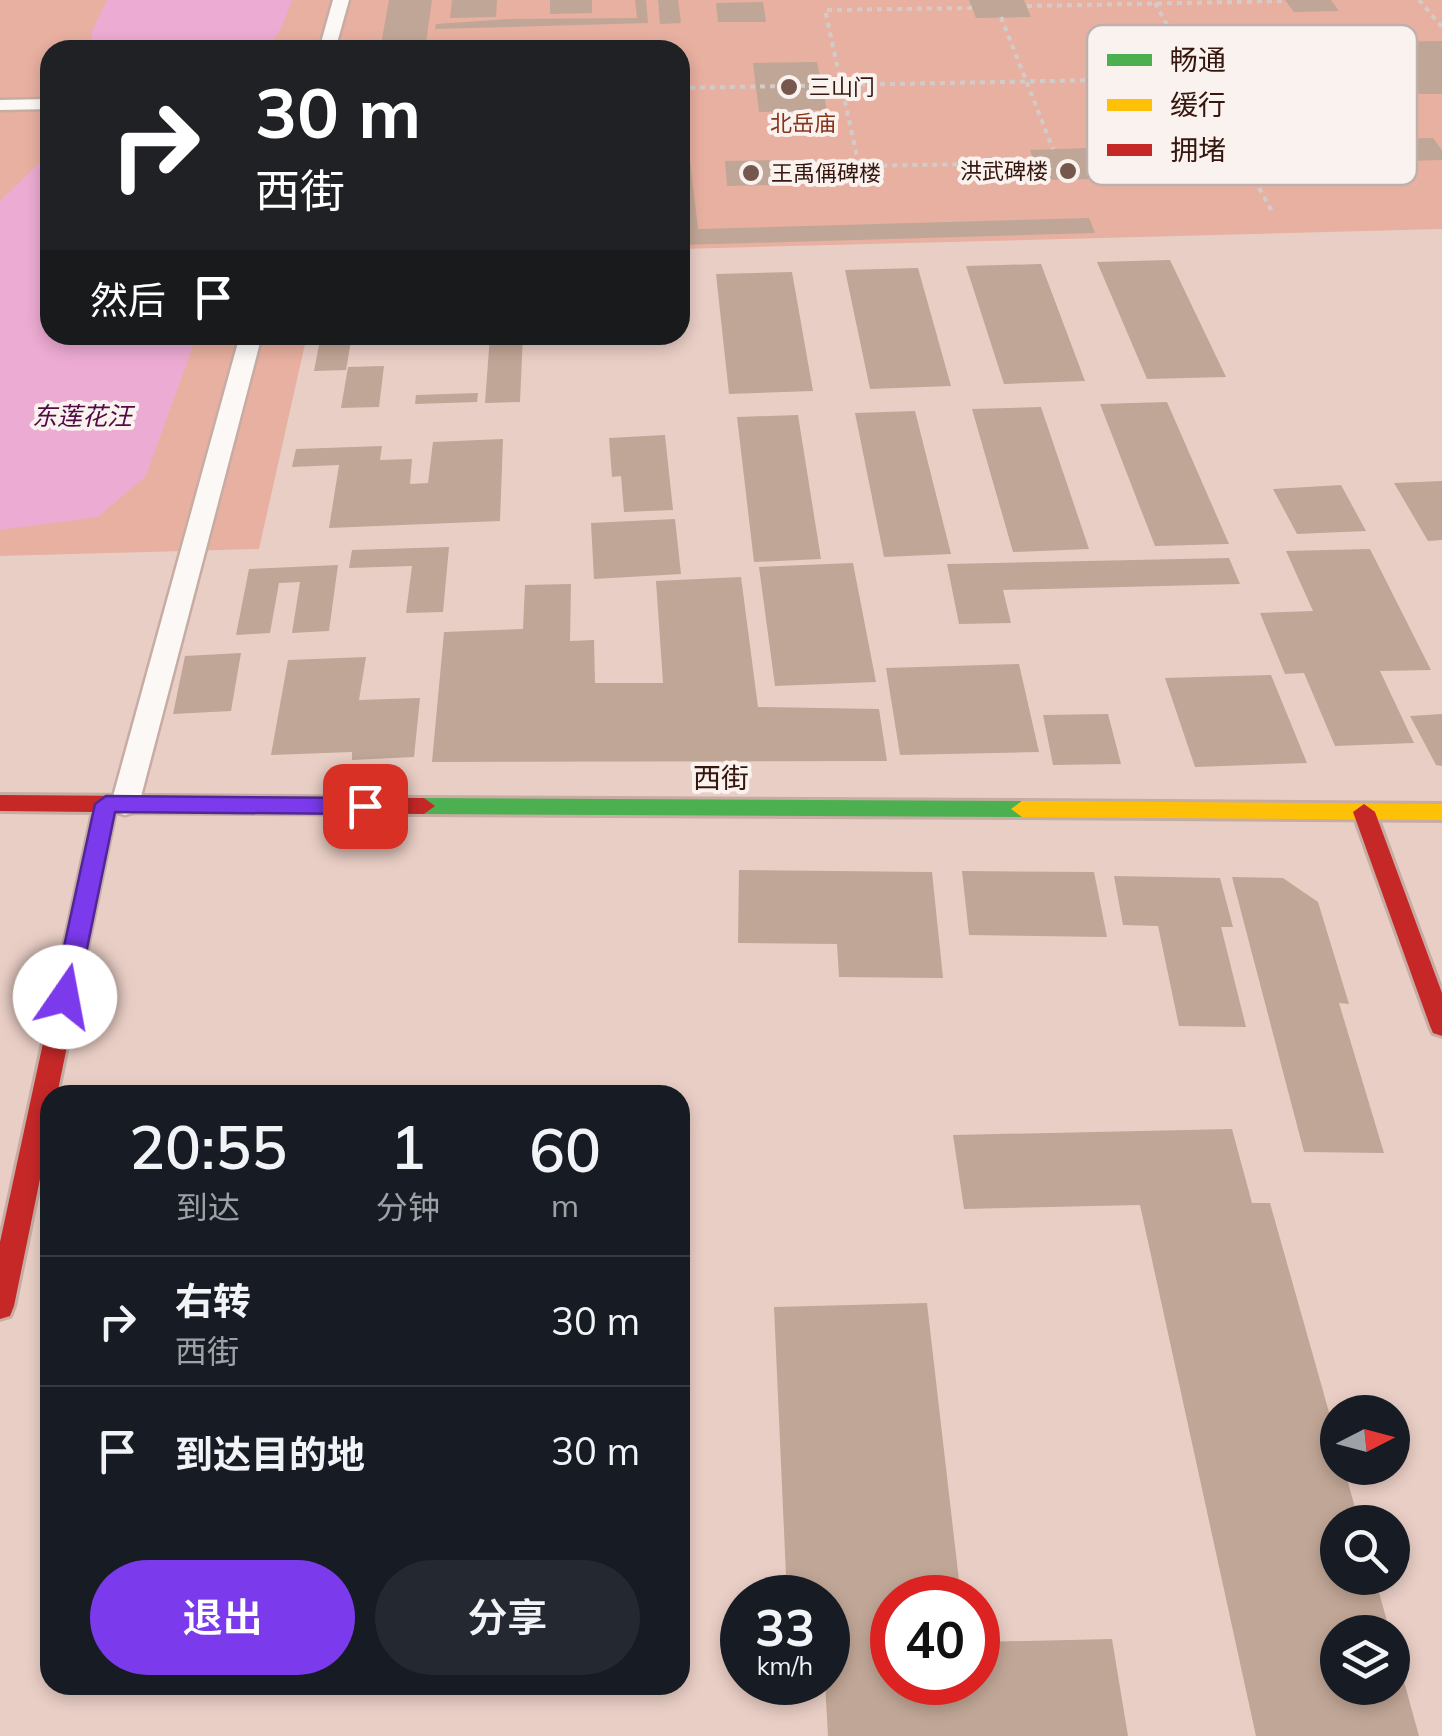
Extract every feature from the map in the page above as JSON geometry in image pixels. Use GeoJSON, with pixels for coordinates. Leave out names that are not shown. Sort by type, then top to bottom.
{"type":"FeatureCollection","features":[{"type":"Feature","properties":{"kind":"street","name":"西街"},"geometry":{"type":"LineString","coordinates":[[0,803],[1442,812]]}},
{"type":"Feature","properties":{"kind":"street"},"geometry":{"type":"LineString","coordinates":[[51,1085],[115,804]]}},
{"type":"Feature","properties":{"kind":"street"},"geometry":{"type":"LineString","coordinates":[[1364,812],[1442,1026]]}},
{"type":"Feature","properties":{"kind":"street"},"geometry":{"type":"LineString","coordinates":[[0,1306],[40,1131]]}},
{"type":"Feature","properties":{"kind":"lane"},"geometry":{"type":"LineString","coordinates":[[330,40],[341,0]]}},
{"type":"Feature","properties":{"kind":"lane"},"geometry":{"type":"LineString","coordinates":[[0,105],[40,104]]}},
{"type":"Feature","properties":{"kind":"lane"},"geometry":{"type":"LineString","coordinates":[[115,804],[248,345]]}},
{"type":"Feature","properties":{"kind":"path"},"geometry":{"type":"LineString","coordinates":[[1419,0],[1442,27]]}},
{"type":"Feature","properties":{"kind":"path"},"geometry":{"type":"LineString","coordinates":[[1026,6],[1286,1]]}},
{"type":"Feature","properties":{"kind":"path"},"geometry":{"type":"LineString","coordinates":[[1154,2],[1167,25]]}},
{"type":"Feature","properties":{"kind":"path"},"geometry":{"type":"LineString","coordinates":[[972,8],[826,10],[860,166],[1035,162]]}},
{"type":"Feature","properties":{"kind":"path"},"geometry":{"type":"LineString","coordinates":[[1001,18],[1053,149]]}},
{"type":"Feature","properties":{"kind":"path"},"geometry":{"type":"LineString","coordinates":[[690,88],[1087,80]]}},
{"type":"Feature","properties":{"kind":"path"},"geometry":{"type":"LineString","coordinates":[[1257,185],[1272,212]]}},
{"type":"Feature","properties":{"kind":"green space","name":"北岳庙"},"geometry":{"type":"Polygon","coordinates":[[[0,0],[1442,0],[1442,229],[690,249],[690,40],[40,40],[40,345],[305,345],[259,549],[0,556],[0,0]]]}},
{"type":"Feature","properties":{"kind":"water"},"geometry":{"type":"Polygon","coordinates":[[[107,0],[292,0],[273,40],[91,40],[107,0]]]}},
{"type":"Feature","properties":{"kind":"water","name":"东莲花汪"},"geometry":{"type":"Polygon","coordinates":[[[40,162],[40,345],[193,345],[146,476],[98,517],[0,530],[0,201],[40,162]]]}},
{"type":"Feature","properties":{"kind":"building"},"geometry":{"type":"Polygon","coordinates":[[[389,0],[432,0],[426,40],[382,40],[389,0]]]}},
{"type":"Feature","properties":{"kind":"building"},"geometry":{"type":"Polygon","coordinates":[[[452,0],[497,0],[496,17],[450,18],[452,0]]]}},
{"type":"Feature","properties":{"kind":"building"},"geometry":{"type":"Polygon","coordinates":[[[550,0],[592,0],[592,13],[550,14],[550,0]]]}},
{"type":"Feature","properties":{"kind":"building"},"geometry":{"type":"Polygon","coordinates":[[[635,0],[646,0],[648,23],[435,29],[436,24],[509,19],[637,18],[635,0]]]}},
{"type":"Feature","properties":{"kind":"building"},"geometry":{"type":"Polygon","coordinates":[[[658,0],[678,0],[681,23],[660,24],[658,0]]]}},
{"type":"Feature","properties":{"kind":"building"},"geometry":{"type":"Polygon","coordinates":[[[969,0],[1024,0],[1031,17],[976,18],[969,0]]]}},
{"type":"Feature","properties":{"kind":"building"},"geometry":{"type":"Polygon","coordinates":[[[1285,0],[1331,0],[1339,11],[1294,12],[1285,0]]]}},
{"type":"Feature","properties":{"kind":"building"},"geometry":{"type":"Polygon","coordinates":[[[763,2],[766,22],[718,22],[716,3],[763,2]]]}},
{"type":"Feature","properties":{"kind":"building"},"geometry":{"type":"Polygon","coordinates":[[[1417,41],[1442,41],[1442,94],[1417,94],[1417,41]]]}},
{"type":"Feature","properties":{"kind":"building","name":"三山门"},"geometry":{"type":"Polygon","coordinates":[[[817,62],[827,110],[759,112],[753,63],[817,62]]]}},
{"type":"Feature","properties":{"kind":"building"},"geometry":{"type":"Polygon","coordinates":[[[1417,138],[1433,138],[1442,150],[1442,160],[1417,161],[1417,138]]]}},
{"type":"Feature","properties":{"kind":"building","name":"洪武碑楼"},"geometry":{"type":"Polygon","coordinates":[[[1087,148],[1087,179],[1041,180],[1030,150],[1087,148]]]}},
{"type":"Feature","properties":{"kind":"building"},"geometry":{"type":"Polygon","coordinates":[[[690,160],[698,229],[1089,218],[1095,233],[690,245],[690,160]]]}},
{"type":"Feature","properties":{"kind":"building","name":"王禹偁碑楼"},"geometry":{"type":"Polygon","coordinates":[[[774,160],[778,185],[727,186],[725,161],[774,160]]]}},
{"type":"Feature","properties":{"kind":"building"},"geometry":{"type":"Polygon","coordinates":[[[1170,260],[1226,377],[1147,379],[1097,262],[1170,260]]]}},
{"type":"Feature","properties":{"kind":"building"},"geometry":{"type":"Polygon","coordinates":[[[1041,264],[1085,381],[1004,384],[966,266],[1041,264]]]}},
{"type":"Feature","properties":{"kind":"building"},"geometry":{"type":"Polygon","coordinates":[[[918,268],[951,386],[870,389],[845,270],[918,268]]]}},
{"type":"Feature","properties":{"kind":"building"},"geometry":{"type":"Polygon","coordinates":[[[792,272],[813,391],[729,394],[716,274],[792,272]]]}},
{"type":"Feature","properties":{"kind":"building"},"geometry":{"type":"Polygon","coordinates":[[[319,345],[350,345],[346,370],[314,371],[319,345]]]}},
{"type":"Feature","properties":{"kind":"building"},"geometry":{"type":"Polygon","coordinates":[[[489,345],[523,345],[520,402],[485,403],[489,345]]]}},
{"type":"Feature","properties":{"kind":"building"},"geometry":{"type":"Polygon","coordinates":[[[384,366],[379,407],[341,408],[348,367],[384,366]]]}},
{"type":"Feature","properties":{"kind":"building"},"geometry":{"type":"Polygon","coordinates":[[[478,393],[477,402],[415,404],[416,395],[478,393]]]}},
{"type":"Feature","properties":{"kind":"building"},"geometry":{"type":"Polygon","coordinates":[[[1167,402],[1229,544],[1155,546],[1100,404],[1167,402]]]}},
{"type":"Feature","properties":{"kind":"building"},"geometry":{"type":"Polygon","coordinates":[[[1041,407],[1089,549],[1013,552],[972,409],[1041,407]]]}},
{"type":"Feature","properties":{"kind":"building"},"geometry":{"type":"Polygon","coordinates":[[[915,411],[951,554],[884,557],[855,413],[915,411]]]}},
{"type":"Feature","properties":{"kind":"building"},"geometry":{"type":"Polygon","coordinates":[[[798,415],[821,559],[754,562],[737,417],[798,415]]]}},
{"type":"Feature","properties":{"kind":"building"},"geometry":{"type":"Polygon","coordinates":[[[665,435],[673,510],[624,512],[621,476],[612,477],[609,438],[665,435]]]}},
{"type":"Feature","properties":{"kind":"building"},"geometry":{"type":"Polygon","coordinates":[[[503,439],[500,521],[329,528],[339,465],[292,467],[296,449],[382,446],[380,460],[412,459],[410,484],[428,483],[433,442],[503,439]]]}},
{"type":"Feature","properties":{"kind":"building"},"geometry":{"type":"Polygon","coordinates":[[[1442,481],[1442,540],[1428,541],[1394,483],[1442,481]]]}},
{"type":"Feature","properties":{"kind":"building"},"geometry":{"type":"Polygon","coordinates":[[[1341,485],[1366,531],[1297,534],[1273,489],[1341,485]]]}},
{"type":"Feature","properties":{"kind":"building"},"geometry":{"type":"Polygon","coordinates":[[[675,519],[681,574],[594,579],[591,523],[675,519]]]}},
{"type":"Feature","properties":{"kind":"building"},"geometry":{"type":"Polygon","coordinates":[[[449,547],[443,612],[406,613],[412,566],[349,568],[352,550],[449,547]]]}},
{"type":"Feature","properties":{"kind":"building"},"geometry":{"type":"Polygon","coordinates":[[[1370,549],[1431,670],[1380,671],[1414,743],[1335,746],[1304,673],[1285,674],[1260,613],[1313,611],[1286,551],[1370,549]]]}},
{"type":"Feature","properties":{"kind":"building"},"geometry":{"type":"Polygon","coordinates":[[[1229,558],[1240,584],[1003,590],[1011,623],[959,624],[947,564],[1229,558]]]}},
{"type":"Feature","properties":{"kind":"building"},"geometry":{"type":"Polygon","coordinates":[[[853,563],[876,682],[775,686],[759,567],[853,563]]]}},
{"type":"Feature","properties":{"kind":"building"},"geometry":{"type":"Polygon","coordinates":[[[338,565],[329,631],[292,633],[300,582],[279,583],[270,633],[236,635],[249,569],[338,565]]]}},
{"type":"Feature","properties":{"kind":"building"},"geometry":{"type":"Polygon","coordinates":[[[741,577],[758,707],[879,709],[887,761],[432,762],[444,632],[523,629],[525,585],[571,584],[570,641],[594,640],[595,683],[663,683],[656,581],[741,577]]]}},
{"type":"Feature","properties":{"kind":"building"},"geometry":{"type":"Polygon","coordinates":[[[241,653],[231,711],[173,714],[185,656],[241,653]]]}},
{"type":"Feature","properties":{"kind":"building"},"geometry":{"type":"Polygon","coordinates":[[[366,657],[359,700],[420,698],[414,757],[352,760],[352,752],[271,755],[288,660],[366,657]]]}},
{"type":"Feature","properties":{"kind":"building"},"geometry":{"type":"Polygon","coordinates":[[[1019,664],[1039,752],[900,755],[886,668],[1019,664]]]}},
{"type":"Feature","properties":{"kind":"building"},"geometry":{"type":"Polygon","coordinates":[[[1271,675],[1307,763],[1195,767],[1165,678],[1271,675]]]}},
{"type":"Feature","properties":{"kind":"building"},"geometry":{"type":"Polygon","coordinates":[[[1108,714],[1121,764],[1053,765],[1043,715],[1108,714]]]}},
{"type":"Feature","properties":{"kind":"building"},"geometry":{"type":"Polygon","coordinates":[[[1442,714],[1442,766],[1436,765],[1410,716],[1442,714]]]}},
{"type":"Feature","properties":{"kind":"building"},"geometry":{"type":"Polygon","coordinates":[[[739,870],[932,872],[943,978],[839,977],[837,944],[738,943],[739,870]]]}},
{"type":"Feature","properties":{"kind":"building"},"geometry":{"type":"Polygon","coordinates":[[[962,871],[1094,872],[1107,937],[969,935],[962,871]]]}},
{"type":"Feature","properties":{"kind":"building"},"geometry":{"type":"Polygon","coordinates":[[[1114,876],[1220,878],[1233,927],[1221,927],[1246,1027],[1179,1026],[1158,926],[1123,925],[1114,876]]]}},
{"type":"Feature","properties":{"kind":"building"},"geometry":{"type":"Polygon","coordinates":[[[1232,877],[1283,878],[1318,902],[1349,1004],[1339,1003],[1384,1153],[1304,1152],[1232,877]]]}},
{"type":"Feature","properties":{"kind":"building"},"geometry":{"type":"Polygon","coordinates":[[[1232,1129],[1252,1203],[1270,1203],[1324,1395],[1320,1395],[1320,1485],[1349,1485],[1354,1505],[1320,1505],[1320,1595],[1380,1595],[1385,1615],[1320,1615],[1320,1705],[1410,1703],[1419,1736],[1256,1736],[1140,1205],[964,1209],[953,1135],[1232,1129]]]}},
{"type":"Feature","properties":{"kind":"building"},"geometry":{"type":"Polygon","coordinates":[[[927,1303],[958,1575],[870,1575],[870,1705],[1000,1705],[1000,1642],[1112,1639],[1128,1736],[828,1736],[826,1705],[850,1705],[850,1575],[786,1575],[774,1307],[927,1303]]]}},
{"type":"Feature","properties":{"kind":"traffic: fast"},"geometry":{"type":"LineString","coordinates":[[424,806],[1022,809]]}},
{"type":"Feature","properties":{"kind":"traffic: slow"},"geometry":{"type":"LineString","coordinates":[[1022,809],[1442,812]]}},
{"type":"Feature","properties":{"kind":"traffic: jam"},"geometry":{"type":"LineString","coordinates":[[0,803],[424,806]]}},
{"type":"Feature","properties":{"kind":"traffic: jam"},"geometry":{"type":"LineString","coordinates":[[47,1085],[106,804]]}},
{"type":"Feature","properties":{"kind":"traffic: jam"},"geometry":{"type":"LineString","coordinates":[[1364,812],[1442,1026]]}},
{"type":"Feature","properties":{"kind":"traffic: jam"},"geometry":{"type":"LineString","coordinates":[[0,1306],[40,1117]]}},
{"type":"Feature","properties":{"kind":"place","name":"三山门"},"geometry":{"type":"Point","coordinates":[789,87]}},
{"type":"Feature","properties":{"kind":"place","name":"洪武碑楼"},"geometry":{"type":"Point","coordinates":[1068,171]}},
{"type":"Feature","properties":{"kind":"place","name":"王禹偁碑楼"},"geometry":{"type":"Point","coordinates":[751,173]}},
{"type":"Feature","properties":{"kind":"route"},"geometry":{"type":"LineString","coordinates":[[65,997],[106,804],[365,806]]}}]}
